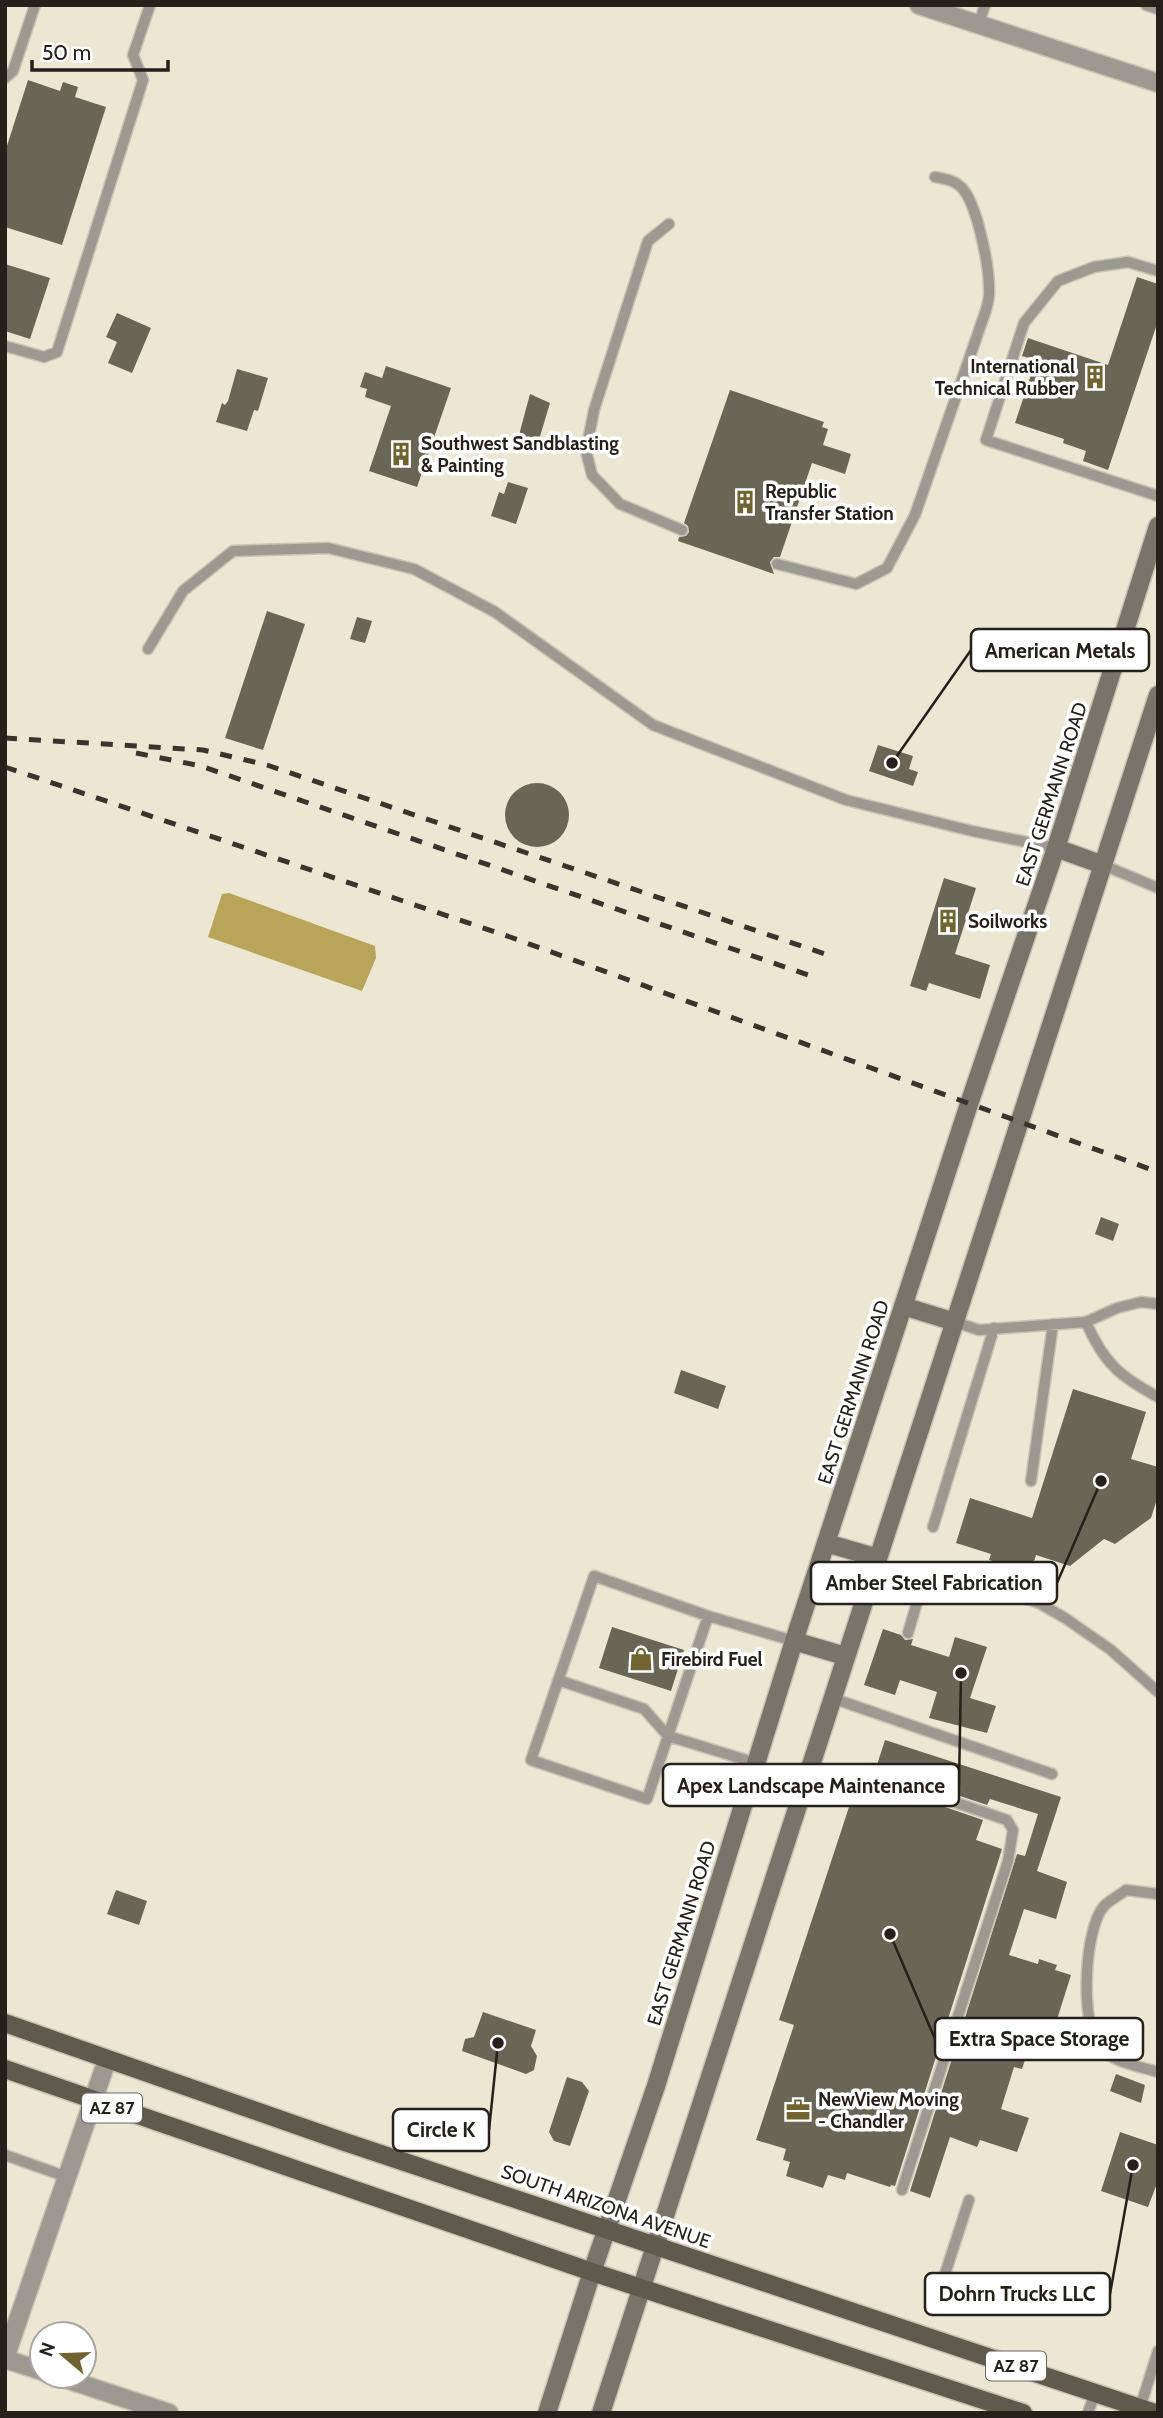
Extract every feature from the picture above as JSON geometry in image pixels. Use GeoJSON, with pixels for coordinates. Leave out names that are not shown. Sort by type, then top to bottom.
{"type":"FeatureCollection","features":[{"type":"Feature","properties":{"kind":"main road","name":"EAST GERMANN ROAD"},"geometry":{"type":"LineString","coordinates":[[547,2413],[659,2075],[794,1641],[969,1104],[1056,849],[1158,526]]}},
{"type":"Feature","properties":{"kind":"main road"},"geometry":{"type":"LineString","coordinates":[[601,2413],[1158,695]]}},
{"type":"Feature","properties":{"kind":"main road"},"geometry":{"type":"LineString","coordinates":[[1056,849],[1104,865]]}},
{"type":"Feature","properties":{"kind":"main road"},"geometry":{"type":"LineString","coordinates":[[903,1306],[955,1322]]}},
{"type":"Feature","properties":{"kind":"main road"},"geometry":{"type":"LineString","coordinates":[[827,1543],[877,1558]]}},
{"type":"Feature","properties":{"kind":"main road"},"geometry":{"type":"LineString","coordinates":[[794,1641],[845,1656]]}},
{"type":"Feature","properties":{"kind":"main road","name":"SOUTH ARIZONA AVENUE"},"geometry":{"type":"LineString","coordinates":[[5,2023],[107,2060],[1144,2411]]}},
{"type":"Feature","properties":{"kind":"main road","name":"AZ 87"},"geometry":{"type":"LineString","coordinates":[[5,2069],[592,2272],[1023,2413]]}},
{"type":"Feature","properties":{"kind":"street"},"geometry":{"type":"LineString","coordinates":[[919,5],[978,27],[1158,83]]}},
{"type":"Feature","properties":{"kind":"street"},"geometry":{"type":"LineString","coordinates":[[28,2366],[5,2358],[107,2060]]}},
{"type":"Feature","properties":{"kind":"street"},"geometry":{"type":"LineString","coordinates":[[90,2390],[128,2406],[169,2413]]}},
{"type":"Feature","properties":{"kind":"lane"},"geometry":{"type":"LineString","coordinates":[[5,78],[13,71],[35,5]]}},
{"type":"Feature","properties":{"kind":"lane"},"geometry":{"type":"LineString","coordinates":[[5,346],[44,357],[57,352],[143,79],[133,55],[150,5]]}},
{"type":"Feature","properties":{"kind":"lane"},"geometry":{"type":"LineString","coordinates":[[978,27],[985,5]]}},
{"type":"Feature","properties":{"kind":"lane"},"geometry":{"type":"LineString","coordinates":[[1146,5],[1158,9]]}},
{"type":"Feature","properties":{"kind":"lane"},"geometry":{"type":"LineString","coordinates":[[777,564],[856,584],[887,568],[915,515],[986,310],[990,291],[979,230],[969,197],[960,186],[935,177]]}},
{"type":"Feature","properties":{"kind":"lane"},"geometry":{"type":"LineString","coordinates":[[669,224],[648,241],[594,410],[586,451],[592,475],[620,504],[682,530]]}},
{"type":"Feature","properties":{"kind":"lane"},"geometry":{"type":"LineString","coordinates":[[1158,271],[1128,262],[1094,267],[1058,281],[1024,323],[986,440],[1158,496]]}},
{"type":"Feature","properties":{"kind":"lane"},"geometry":{"type":"LineString","coordinates":[[148,649],[183,591],[233,551],[328,548],[414,569],[495,612],[653,725],[846,800],[1056,849]]}},
{"type":"Feature","properties":{"kind":"lane"},"geometry":{"type":"LineString","coordinates":[[1104,865],[1158,888]]}},
{"type":"Feature","properties":{"kind":"lane"},"geometry":{"type":"LineString","coordinates":[[955,1322],[978,1330],[1086,1322],[1117,1308],[1141,1302],[1158,1304]]}},
{"type":"Feature","properties":{"kind":"lane"},"geometry":{"type":"LineString","coordinates":[[1086,1322],[1097,1347],[1116,1371],[1158,1397]]}},
{"type":"Feature","properties":{"kind":"lane"},"geometry":{"type":"LineString","coordinates":[[1031,1481],[1053,1324]]}},
{"type":"Feature","properties":{"kind":"lane"},"geometry":{"type":"LineString","coordinates":[[933,1527],[994,1328]]}},
{"type":"Feature","properties":{"kind":"lane"},"geometry":{"type":"LineString","coordinates":[[908,1633],[926,1572],[945,1572],[1039,1602],[1111,1650],[1158,1692]]}},
{"type":"Feature","properties":{"kind":"lane"},"geometry":{"type":"LineString","coordinates":[[708,1616],[647,1799],[531,1760],[594,1576],[708,1616],[794,1641]]}},
{"type":"Feature","properties":{"kind":"lane"},"geometry":{"type":"LineString","coordinates":[[558,1680],[644,1709],[668,1736],[755,1763]]}},
{"type":"Feature","properties":{"kind":"lane"},"geometry":{"type":"LineString","coordinates":[[832,1698],[1052,1774]]}},
{"type":"Feature","properties":{"kind":"lane"},"geometry":{"type":"LineString","coordinates":[[872,1774],[1007,1820],[1013,1830],[1008,1861],[902,2190]]}},
{"type":"Feature","properties":{"kind":"lane"},"geometry":{"type":"LineString","coordinates":[[1158,1894],[1126,1890],[1104,1906],[1091,1934],[1087,1981],[1089,2025],[1098,2045],[1111,2058],[1158,2072]]}},
{"type":"Feature","properties":{"kind":"lane"},"geometry":{"type":"LineString","coordinates":[[5,2155],[67,2177]]}},
{"type":"Feature","properties":{"kind":"lane"},"geometry":{"type":"LineString","coordinates":[[969,2200],[944,2277],[998,2297]]}},
{"type":"Feature","properties":{"kind":"lane"},"geometry":{"type":"LineString","coordinates":[[1144,2411],[1158,2351]]}},
{"type":"Feature","properties":{"kind":"lane"},"geometry":{"type":"LineString","coordinates":[[1088,2413],[1096,2393]]}},
{"type":"Feature","properties":{"kind":"shaded area"},"geometry":{"type":"Polygon","coordinates":[[[229,893],[375,946],[376,958],[362,991],[208,937],[222,894],[229,893]]]}},
{"type":"Feature","properties":{"kind":"building"},"geometry":{"type":"Polygon","coordinates":[[[28,80],[60,91],[63,82],[78,87],[75,97],[106,107],[62,245],[5,227],[5,152],[28,80]]]}},
{"type":"Feature","properties":{"kind":"building"},"geometry":{"type":"Polygon","coordinates":[[[5,264],[50,278],[30,339],[5,331],[5,264]]]}},
{"type":"Feature","properties":{"kind":"building","name":"International Technical Rubber"},"geometry":{"type":"Polygon","coordinates":[[[1137,277],[1158,284],[1158,321],[1108,470],[1083,461],[1086,451],[1063,443],[1064,439],[1015,423],[1036,360],[1022,356],[1028,338],[1108,365],[1137,277]]]}},
{"type":"Feature","properties":{"kind":"building"},"geometry":{"type":"Polygon","coordinates":[[[117,313],[151,328],[132,373],[108,363],[117,342],[106,337],[117,313]]]}},
{"type":"Feature","properties":{"kind":"building"},"geometry":{"type":"Polygon","coordinates":[[[386,366],[451,388],[417,487],[369,471],[391,406],[365,397],[367,389],[360,387],[365,372],[382,378],[386,366]]]}},
{"type":"Feature","properties":{"kind":"building"},"geometry":{"type":"Polygon","coordinates":[[[237,369],[268,378],[258,411],[254,410],[247,431],[216,422],[222,403],[225,405],[228,401],[237,369]]]}},
{"type":"Feature","properties":{"kind":"building","name":"Republic Transfer Station"},"geometry":{"type":"Polygon","coordinates":[[[730,390],[824,422],[822,427],[828,429],[823,445],[851,454],[845,474],[812,463],[780,557],[774,557],[770,562],[774,574],[678,541],[679,537],[686,536],[689,532],[684,523],[730,390]]]}},
{"type":"Feature","properties":{"kind":"building"},"geometry":{"type":"Polygon","coordinates":[[[530,394],[550,403],[535,453],[516,446],[530,394]]]}},
{"type":"Feature","properties":{"kind":"building"},"geometry":{"type":"Polygon","coordinates":[[[508,482],[528,488],[516,524],[491,516],[499,492],[504,494],[508,482]]]}},
{"type":"Feature","properties":{"kind":"building"},"geometry":{"type":"Polygon","coordinates":[[[267,611],[305,624],[263,750],[225,738],[267,611]]]}},
{"type":"Feature","properties":{"kind":"building"},"geometry":{"type":"Polygon","coordinates":[[[357,617],[372,621],[365,643],[350,639],[357,617]]]}},
{"type":"Feature","properties":{"kind":"building"},"geometry":{"type":"Polygon","coordinates":[[[878,745],[913,756],[909,769],[918,772],[913,786],[869,771],[878,745]]]}},
{"type":"Feature","properties":{"kind":"building"},"geometry":{"type":"Polygon","coordinates":[[[537,783],[555,789],[563,797],[569,815],[563,833],[555,841],[537,847],[519,841],[511,833],[505,815],[511,797],[519,789],[537,783]]]}},
{"type":"Feature","properties":{"kind":"building","name":"Soilworks"},"geometry":{"type":"Polygon","coordinates":[[[944,878],[976,888],[955,954],[990,965],[980,999],[929,983],[926,991],[910,986],[944,878]]]}},
{"type":"Feature","properties":{"kind":"building"},"geometry":{"type":"Polygon","coordinates":[[[1101,1217],[1119,1224],[1113,1241],[1095,1234],[1101,1217]]]}},
{"type":"Feature","properties":{"kind":"building"},"geometry":{"type":"Polygon","coordinates":[[[681,1370],[726,1386],[718,1409],[674,1393],[681,1370]]]}},
{"type":"Feature","properties":{"kind":"building"},"geometry":{"type":"Polygon","coordinates":[[[1073,1389],[1146,1412],[1131,1459],[1158,1467],[1158,1496],[1151,1518],[1115,1544],[1104,1539],[1070,1566],[1036,1555],[1032,1568],[1019,1564],[1017,1568],[989,1560],[991,1554],[956,1543],[970,1498],[1032,1518],[1073,1389]]]}},
{"type":"Feature","properties":{"kind":"building","name":"Firebird Fuel"},"geometry":{"type":"Polygon","coordinates":[[[612,1627],[684,1650],[671,1691],[599,1668],[612,1627]]]}},
{"type":"Feature","properties":{"kind":"building"},"geometry":{"type":"Polygon","coordinates":[[[883,1629],[901,1635],[905,1640],[913,1639],[911,1645],[949,1657],[955,1637],[987,1647],[970,1698],[996,1706],[987,1733],[929,1718],[937,1692],[900,1680],[895,1695],[864,1685],[883,1629]]]}},
{"type":"Feature","properties":{"kind":"building"},"geometry":{"type":"Polygon","coordinates":[[[885,1740],[1061,1797],[1037,1871],[1067,1882],[1056,1919],[1024,1909],[1009,1955],[1038,1964],[1039,1959],[1057,1965],[1055,1970],[1071,1975],[1054,2029],[1037,2024],[1022,2069],[1014,2067],[1001,2109],[1029,2118],[1017,2152],[980,2140],[977,2147],[950,2137],[930,2198],[910,2191],[1017,1854],[1025,1856],[1038,1814],[990,1799],[987,1805],[876,1768],[885,1740]]]}},
{"type":"Feature","properties":{"kind":"building"},"geometry":{"type":"Polygon","coordinates":[[[853,1779],[871,1785],[872,1782],[983,1820],[976,1840],[1002,1849],[895,2186],[890,2187],[847,2173],[845,2180],[828,2175],[823,2188],[786,2176],[790,2162],[783,2160],[786,2149],[756,2140],[794,2025],[779,2020],[849,1807],[846,1806],[847,1797],[853,1779]]]}},
{"type":"Feature","properties":{"kind":"building"},"geometry":{"type":"Polygon","coordinates":[[[116,1890],[147,1901],[139,1925],[107,1914],[116,1890]]]}},
{"type":"Feature","properties":{"kind":"building"},"geometry":{"type":"Polygon","coordinates":[[[483,2012],[536,2030],[531,2046],[537,2056],[534,2070],[526,2074],[462,2051],[465,2039],[474,2037],[483,2012]]]}},
{"type":"Feature","properties":{"kind":"building"},"geometry":{"type":"Polygon","coordinates":[[[1116,2074],[1145,2085],[1141,2103],[1110,2091],[1116,2074]]]}},
{"type":"Feature","properties":{"kind":"building"},"geometry":{"type":"Polygon","coordinates":[[[567,2077],[582,2082],[589,2091],[570,2146],[554,2141],[549,2132],[567,2077]]]}},
{"type":"Feature","properties":{"kind":"building"},"geometry":{"type":"Polygon","coordinates":[[[1120,2132],[1158,2145],[1158,2181],[1148,2207],[1101,2191],[1120,2132]]]}},
{"type":"Feature","properties":{"kind":"railway"},"geometry":{"type":"LineString","coordinates":[[5,738],[203,750],[267,765],[828,955]]}},
{"type":"Feature","properties":{"kind":"railway"},"geometry":{"type":"LineString","coordinates":[[136,753],[201,766],[817,978]]}},
{"type":"Feature","properties":{"kind":"railway"},"geometry":{"type":"LineString","coordinates":[[5,767],[510,937],[1158,1172]]}},
{"type":"Feature","properties":{"kind":"place","name":"International Technical Rubber"},"geometry":{"type":"Point","coordinates":[1095,377]}},
{"type":"Feature","properties":{"kind":"place","name":"Southwest Sandblasting & Painting"},"geometry":{"type":"Point","coordinates":[401,454]}},
{"type":"Feature","properties":{"kind":"place","name":"Republic Transfer Station"},"geometry":{"type":"Point","coordinates":[745,502]}},
{"type":"Feature","properties":{"kind":"place","name":"American Metals"},"geometry":{"type":"Point","coordinates":[892,763]}},
{"type":"Feature","properties":{"kind":"place","name":"Soilworks"},"geometry":{"type":"Point","coordinates":[948,921]}},
{"type":"Feature","properties":{"kind":"place","name":"Amber Steel Fabrication"},"geometry":{"type":"Point","coordinates":[1101,1481]}},
{"type":"Feature","properties":{"kind":"place","name":"Firebird Fuel"},"geometry":{"type":"Point","coordinates":[641,1659]}},
{"type":"Feature","properties":{"kind":"place","name":"Apex Landscape Maintenance"},"geometry":{"type":"Point","coordinates":[961,1673]}},
{"type":"Feature","properties":{"kind":"place","name":"Extra Space Storage"},"geometry":{"type":"Point","coordinates":[890,1934]}},
{"type":"Feature","properties":{"kind":"place","name":"Circle K"},"geometry":{"type":"Point","coordinates":[498,2043]}},
{"type":"Feature","properties":{"kind":"place","name":"NewView Moving - Chandler"},"geometry":{"type":"Point","coordinates":[798,2110]}},
{"type":"Feature","properties":{"kind":"place","name":"Dohrn Trucks LLC"},"geometry":{"type":"Point","coordinates":[1133,2165]}}]}
